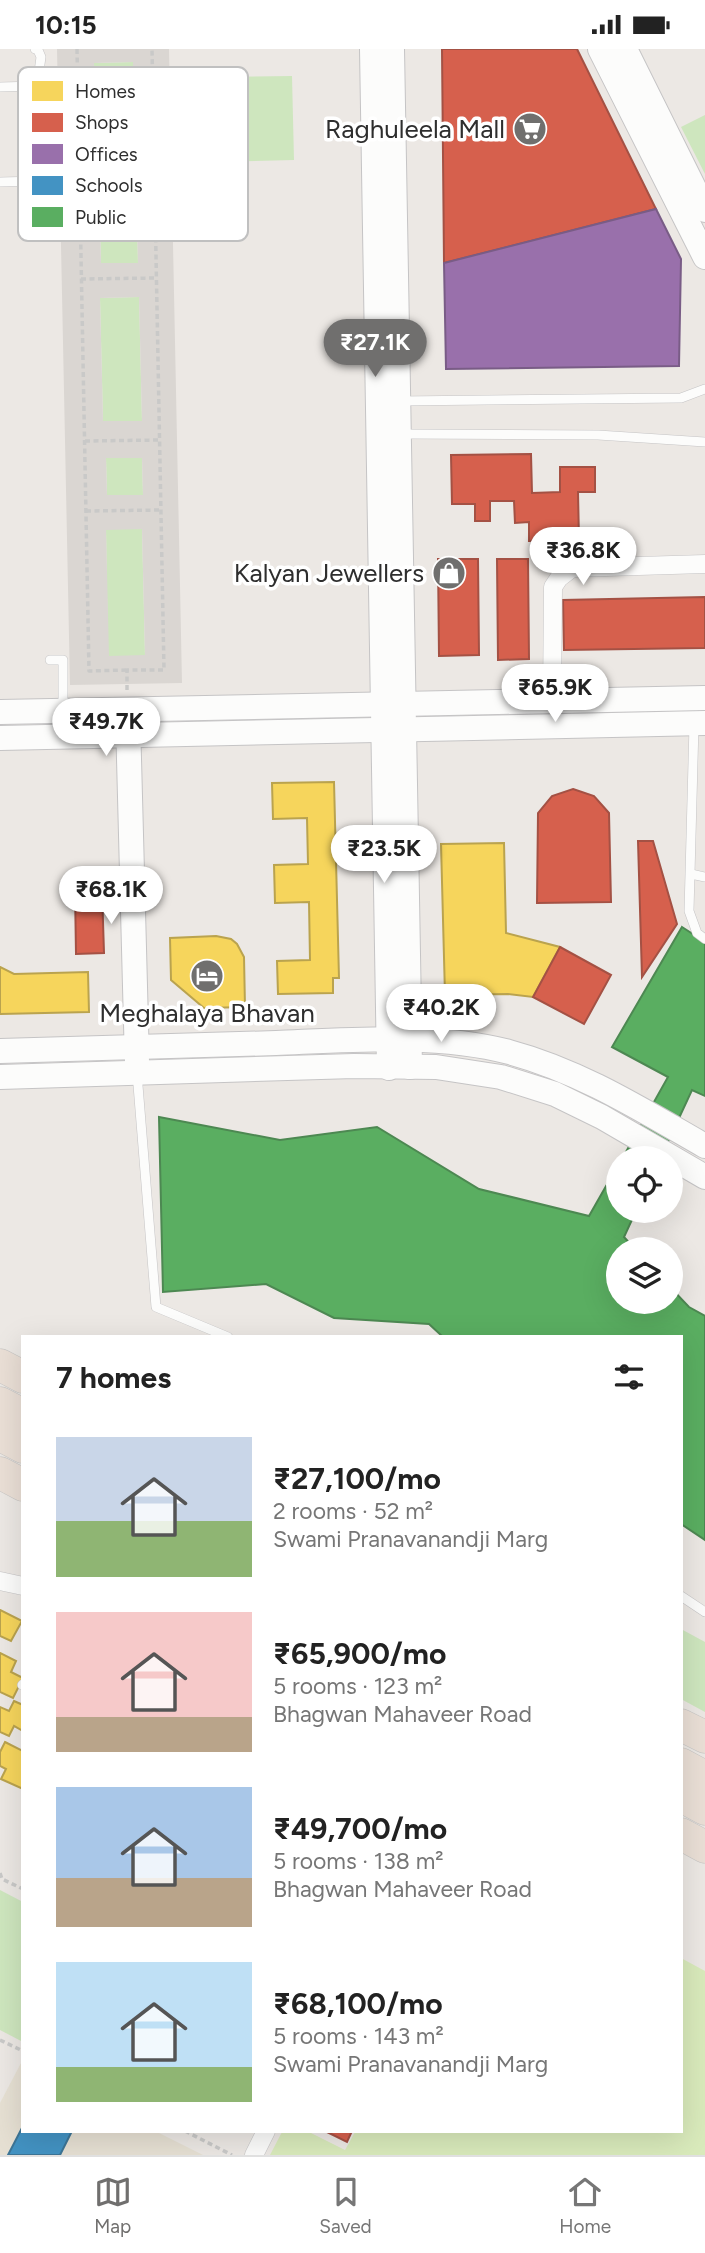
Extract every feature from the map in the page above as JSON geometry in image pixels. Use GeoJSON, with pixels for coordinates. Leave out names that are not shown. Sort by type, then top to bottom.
{"type":"FeatureCollection","features":[{"type":"Feature","properties":{"kind":"highway"},"geometry":{"type":"LineString","coordinates":[[0,1403],[21,1414]]}},
{"type":"Feature","properties":{"kind":"highway"},"geometry":{"type":"LineString","coordinates":[[0,1435],[21,1446]]}},
{"type":"Feature","properties":{"kind":"highway"},"geometry":{"type":"LineString","coordinates":[[0,1473],[21,1484]]}},
{"type":"Feature","properties":{"kind":"highway"},"geometry":{"type":"LineString","coordinates":[[683,1726],[705,1737]]}},
{"type":"Feature","properties":{"kind":"highway"},"geometry":{"type":"LineString","coordinates":[[683,1765],[705,1777]]}},
{"type":"Feature","properties":{"kind":"highway"},"geometry":{"type":"LineString","coordinates":[[683,1797],[705,1809]]}},
{"type":"Feature","properties":{"kind":"highway"},"geometry":{"type":"LineString","coordinates":[[683,1835],[705,1847]]}},
{"type":"Feature","properties":{"kind":"street"},"geometry":{"type":"LineString","coordinates":[[600,49],[705,257]]}},
{"type":"Feature","properties":{"kind":"street"},"geometry":{"type":"LineString","coordinates":[[625,49],[705,210]]}},
{"type":"Feature","properties":{"kind":"street"},"geometry":{"type":"LineString","coordinates":[[382,51],[400,1067]]}},
{"type":"Feature","properties":{"kind":"street"},"geometry":{"type":"LineString","coordinates":[[387,351],[398,401],[399,434],[391,590]]}},
{"type":"Feature","properties":{"kind":"street"},"geometry":{"type":"LineString","coordinates":[[552,701],[553,587],[566,571],[572,568],[705,564]]}},
{"type":"Feature","properties":{"kind":"street"},"geometry":{"type":"LineString","coordinates":[[0,712],[705,698]]}},
{"type":"Feature","properties":{"kind":"street"},"geometry":{"type":"LineString","coordinates":[[128,709],[137,1060]]}},
{"type":"Feature","properties":{"kind":"street"},"geometry":{"type":"LineString","coordinates":[[0,738],[700,723]]}},
{"type":"Feature","properties":{"kind":"street"},"geometry":{"type":"LineString","coordinates":[[0,1077],[137,1060],[399,1041],[438,1041],[507,1052],[564,1070],[614,1094],[705,1146]]}},
{"type":"Feature","properties":{"kind":"street"},"geometry":{"type":"LineString","coordinates":[[0,1051],[137,1060],[436,1067],[502,1077],[555,1094],[602,1117],[705,1177]]}},
{"type":"Feature","properties":{"kind":"street"},"geometry":{"type":"LineString","coordinates":[[0,1581],[21,1586]]}},
{"type":"Feature","properties":{"kind":"street"},"geometry":{"type":"LineString","coordinates":[[254,2155],[265,2133]]}},
{"type":"Feature","properties":{"kind":"lane"},"geometry":{"type":"LineString","coordinates":[[35,49],[41,57],[40,67]]}},
{"type":"Feature","properties":{"kind":"lane"},"geometry":{"type":"LineString","coordinates":[[0,87],[18,87]]}},
{"type":"Feature","properties":{"kind":"lane"},"geometry":{"type":"LineString","coordinates":[[0,182],[18,182]]}},
{"type":"Feature","properties":{"kind":"lane"},"geometry":{"type":"LineString","coordinates":[[398,401],[681,398],[705,389]]}},
{"type":"Feature","properties":{"kind":"lane"},"geometry":{"type":"LineString","coordinates":[[399,434],[598,435],[705,442]]}},
{"type":"Feature","properties":{"kind":"lane"},"geometry":{"type":"LineString","coordinates":[[50,660],[64,660],[63,711]]}},
{"type":"Feature","properties":{"kind":"lane"},"geometry":{"type":"LineString","coordinates":[[700,723],[689,911],[697,933],[705,939]]}},
{"type":"Feature","properties":{"kind":"lane"},"geometry":{"type":"LineString","coordinates":[[691,874],[705,877]]}},
{"type":"Feature","properties":{"kind":"lane"},"geometry":{"type":"LineString","coordinates":[[137,1060],[156,1307],[223,1335]]}},
{"type":"Feature","properties":{"kind":"lane"},"geometry":{"type":"LineString","coordinates":[[683,1597],[705,1612]]}},
{"type":"Feature","properties":{"kind":"path"},"geometry":{"type":"LineString","coordinates":[[77,49],[77,67]]}},
{"type":"Feature","properties":{"kind":"path"},"geometry":{"type":"LineString","coordinates":[[152,49],[152,67]]}},
{"type":"Feature","properties":{"kind":"path"},"geometry":{"type":"LineString","coordinates":[[80,241],[89,671],[164,670],[155,241]]}},
{"type":"Feature","properties":{"kind":"path"},"geometry":{"type":"LineString","coordinates":[[81,279],[156,278]]}},
{"type":"Feature","properties":{"kind":"path"},"geometry":{"type":"LineString","coordinates":[[85,441],[159,440]]}},
{"type":"Feature","properties":{"kind":"path"},"geometry":{"type":"LineString","coordinates":[[86,511],[161,510]]}},
{"type":"Feature","properties":{"kind":"path"},"geometry":{"type":"LineString","coordinates":[[127,670],[128,709]]}},
{"type":"Feature","properties":{"kind":"path"},"geometry":{"type":"LineString","coordinates":[[0,1873],[2,1879],[21,1888]]}},
{"type":"Feature","properties":{"kind":"path"},"geometry":{"type":"LineString","coordinates":[[0,2040],[21,2050]]}},
{"type":"Feature","properties":{"kind":"path"},"geometry":{"type":"LineString","coordinates":[[189,2133],[232,2155]]}},
{"type":"Feature","properties":{"kind":"shaded area"},"geometry":{"type":"Polygon","coordinates":[[[57,49],[169,49],[169,67],[133,67],[133,62],[94,63],[94,67],[57,67],[57,49]]]}},
{"type":"Feature","properties":{"kind":"shaded area"},"geometry":{"type":"Polygon","coordinates":[[[61,241],[100,241],[101,263],[138,263],[137,241],[173,241],[182,683],[70,685],[61,241]],[[139,297],[100,298],[103,421],[142,421],[139,297]],[[106,458],[107,495],[143,495],[142,458],[106,458]],[[142,529],[106,530],[109,656],[145,655],[142,529]]]}},
{"type":"Feature","properties":{"kind":"shaded area"},"geometry":{"type":"Polygon","coordinates":[[[21,2063],[21,2133],[159,2133],[203,2155],[0,2155],[0,2103],[21,2063]]]}},
{"type":"Feature","properties":{"kind":"green space"},"geometry":{"type":"Polygon","coordinates":[[[134,62],[134,67],[94,67],[94,63],[134,62]]]}},
{"type":"Feature","properties":{"kind":"green space"},"geometry":{"type":"Polygon","coordinates":[[[292,76],[294,160],[248,161],[248,77],[292,76]]]}},
{"type":"Feature","properties":{"kind":"green space"},"geometry":{"type":"Polygon","coordinates":[[[705,115],[705,174],[681,127],[705,115]]]}},
{"type":"Feature","properties":{"kind":"green space"},"geometry":{"type":"Polygon","coordinates":[[[100,241],[137,241],[138,263],[101,263],[100,241]]]}},
{"type":"Feature","properties":{"kind":"green space"},"geometry":{"type":"Polygon","coordinates":[[[139,297],[142,421],[103,421],[100,298],[139,297]]]}},
{"type":"Feature","properties":{"kind":"green space"},"geometry":{"type":"Polygon","coordinates":[[[106,458],[142,458],[143,495],[107,495],[106,458]]]}},
{"type":"Feature","properties":{"kind":"green space"},"geometry":{"type":"Polygon","coordinates":[[[106,529],[142,529],[145,656],[108,656],[106,529]]]}},
{"type":"Feature","properties":{"kind":"green space"},"geometry":{"type":"Polygon","coordinates":[[[683,1630],[705,1642],[705,1712],[683,1700],[683,1630]]]}},
{"type":"Feature","properties":{"kind":"green space"},"geometry":{"type":"Polygon","coordinates":[[[0,1890],[21,1901],[21,2041],[0,2030],[0,1890]]]}},
{"type":"Feature","properties":{"kind":"green space"},"geometry":{"type":"Polygon","coordinates":[[[683,1959],[705,1971],[705,2155],[270,2155],[281,2133],[311,2133],[345,2150],[354,2133],[683,2133],[683,1959]]]}},
{"type":"Feature","properties":{"kind":"building: Homes"},"geometry":{"type":"Polygon","coordinates":[[[334,782],[339,978],[333,978],[333,993],[278,994],[277,961],[310,960],[309,902],[275,903],[274,865],[308,864],[307,818],[273,819],[272,783],[334,782]]]}},
{"type":"Feature","properties":{"kind":"building: Homes"},"geometry":{"type":"Polygon","coordinates":[[[504,843],[506,933],[560,947],[533,997],[508,994],[445,995],[441,844],[504,843]]]}},
{"type":"Feature","properties":{"kind":"building: Homes","name":"Meghalaya Bhavan"},"geometry":{"type":"Polygon","coordinates":[[[216,936],[231,939],[244,957],[245,1007],[204,1008],[171,980],[170,938],[216,936]]]}},
{"type":"Feature","properties":{"kind":"building: Homes"},"geometry":{"type":"Polygon","coordinates":[[[0,967],[14,974],[88,972],[89,1012],[0,1014],[0,967]]]}},
{"type":"Feature","properties":{"kind":"building: Homes"},"geometry":{"type":"Polygon","coordinates":[[[0,1610],[21,1620],[11,1641],[0,1636],[0,1610]]]}},
{"type":"Feature","properties":{"kind":"building: Homes"},"geometry":{"type":"Polygon","coordinates":[[[0,1653],[16,1661],[11,1672],[21,1677],[21,1682],[13,1698],[0,1692],[0,1653]]]}},
{"type":"Feature","properties":{"kind":"building: Homes"},"geometry":{"type":"Polygon","coordinates":[[[14,1701],[21,1704],[21,1730],[14,1726],[9,1736],[0,1732],[0,1707],[9,1711],[14,1701]]]}},
{"type":"Feature","properties":{"kind":"building: Homes"},"geometry":{"type":"Polygon","coordinates":[[[5,1742],[21,1750],[21,1788],[1,1779],[6,1769],[0,1766],[0,1752],[5,1742]]]}},
{"type":"Feature","properties":{"kind":"building: Shops","name":"Raghuleela Mall"},"geometry":{"type":"Polygon","coordinates":[[[442,49],[577,49],[656,209],[444,263],[442,49]]]}},
{"type":"Feature","properties":{"kind":"building: Shops"},"geometry":{"type":"Polygon","coordinates":[[[531,454],[532,493],[560,492],[560,467],[595,467],[595,492],[578,492],[579,540],[529,541],[529,522],[515,523],[514,501],[490,501],[490,521],[475,521],[475,504],[452,504],[451,455],[531,454]]]}},
{"type":"Feature","properties":{"kind":"building: Shops"},"geometry":{"type":"Polygon","coordinates":[[[438,559],[478,559],[479,655],[439,656],[438,559]]]}},
{"type":"Feature","properties":{"kind":"building: Shops"},"geometry":{"type":"Polygon","coordinates":[[[497,559],[528,559],[529,659],[498,660],[497,559]]]}},
{"type":"Feature","properties":{"kind":"building: Shops"},"geometry":{"type":"Polygon","coordinates":[[[705,597],[705,648],[564,650],[563,600],[705,597]]]}},
{"type":"Feature","properties":{"kind":"building: Shops"},"geometry":{"type":"Polygon","coordinates":[[[573,789],[594,796],[609,813],[611,902],[537,903],[538,813],[552,796],[573,789]]]}},
{"type":"Feature","properties":{"kind":"building: Shops"},"geometry":{"type":"Polygon","coordinates":[[[638,841],[653,841],[677,924],[642,977],[638,841]]]}},
{"type":"Feature","properties":{"kind":"building: Shops"},"geometry":{"type":"Polygon","coordinates":[[[102,890],[104,953],[76,954],[75,891],[102,890]]]}},
{"type":"Feature","properties":{"kind":"building: Shops"},"geometry":{"type":"Polygon","coordinates":[[[560,947],[611,975],[584,1024],[533,997],[560,947]]]}},
{"type":"Feature","properties":{"kind":"building: Shops"},"geometry":{"type":"Polygon","coordinates":[[[329,2133],[351,2133],[347,2142],[329,2133]]]}},
{"type":"Feature","properties":{"kind":"building: Offices"},"geometry":{"type":"Polygon","coordinates":[[[656,209],[681,259],[679,366],[446,369],[444,263],[656,209]]]}},
{"type":"Feature","properties":{"kind":"building: Schools"},"geometry":{"type":"Polygon","coordinates":[[[21,2130],[21,2133],[71,2133],[60,2155],[8,2155],[21,2130]]]}},
{"type":"Feature","properties":{"kind":"building: Public"},"geometry":{"type":"Polygon","coordinates":[[[682,927],[705,942],[705,1096],[692,1090],[666,1146],[629,1146],[668,1077],[612,1047],[682,927]]]}},
{"type":"Feature","properties":{"kind":"building: Public"},"geometry":{"type":"Polygon","coordinates":[[[159,1117],[280,1140],[377,1127],[479,1189],[589,1216],[606,1186],[606,1223],[630,1223],[624,1237],[606,1237],[606,1314],[683,1314],[683,1301],[705,1316],[705,1540],[683,1525],[683,1335],[441,1335],[429,1324],[334,1318],[266,1284],[163,1292],[159,1117]]]}},
{"type":"Feature","properties":{"kind":"place","name":"Raghuleela Mall"},"geometry":{"type":"Point","coordinates":[530,129]}},
{"type":"Feature","properties":{"kind":"place","name":"Kalyan Jewellers"},"geometry":{"type":"Point","coordinates":[449,573]}},
{"type":"Feature","properties":{"kind":"place","name":"Meghalaya Bhavan"},"geometry":{"type":"Point","coordinates":[207,976]}}]}
